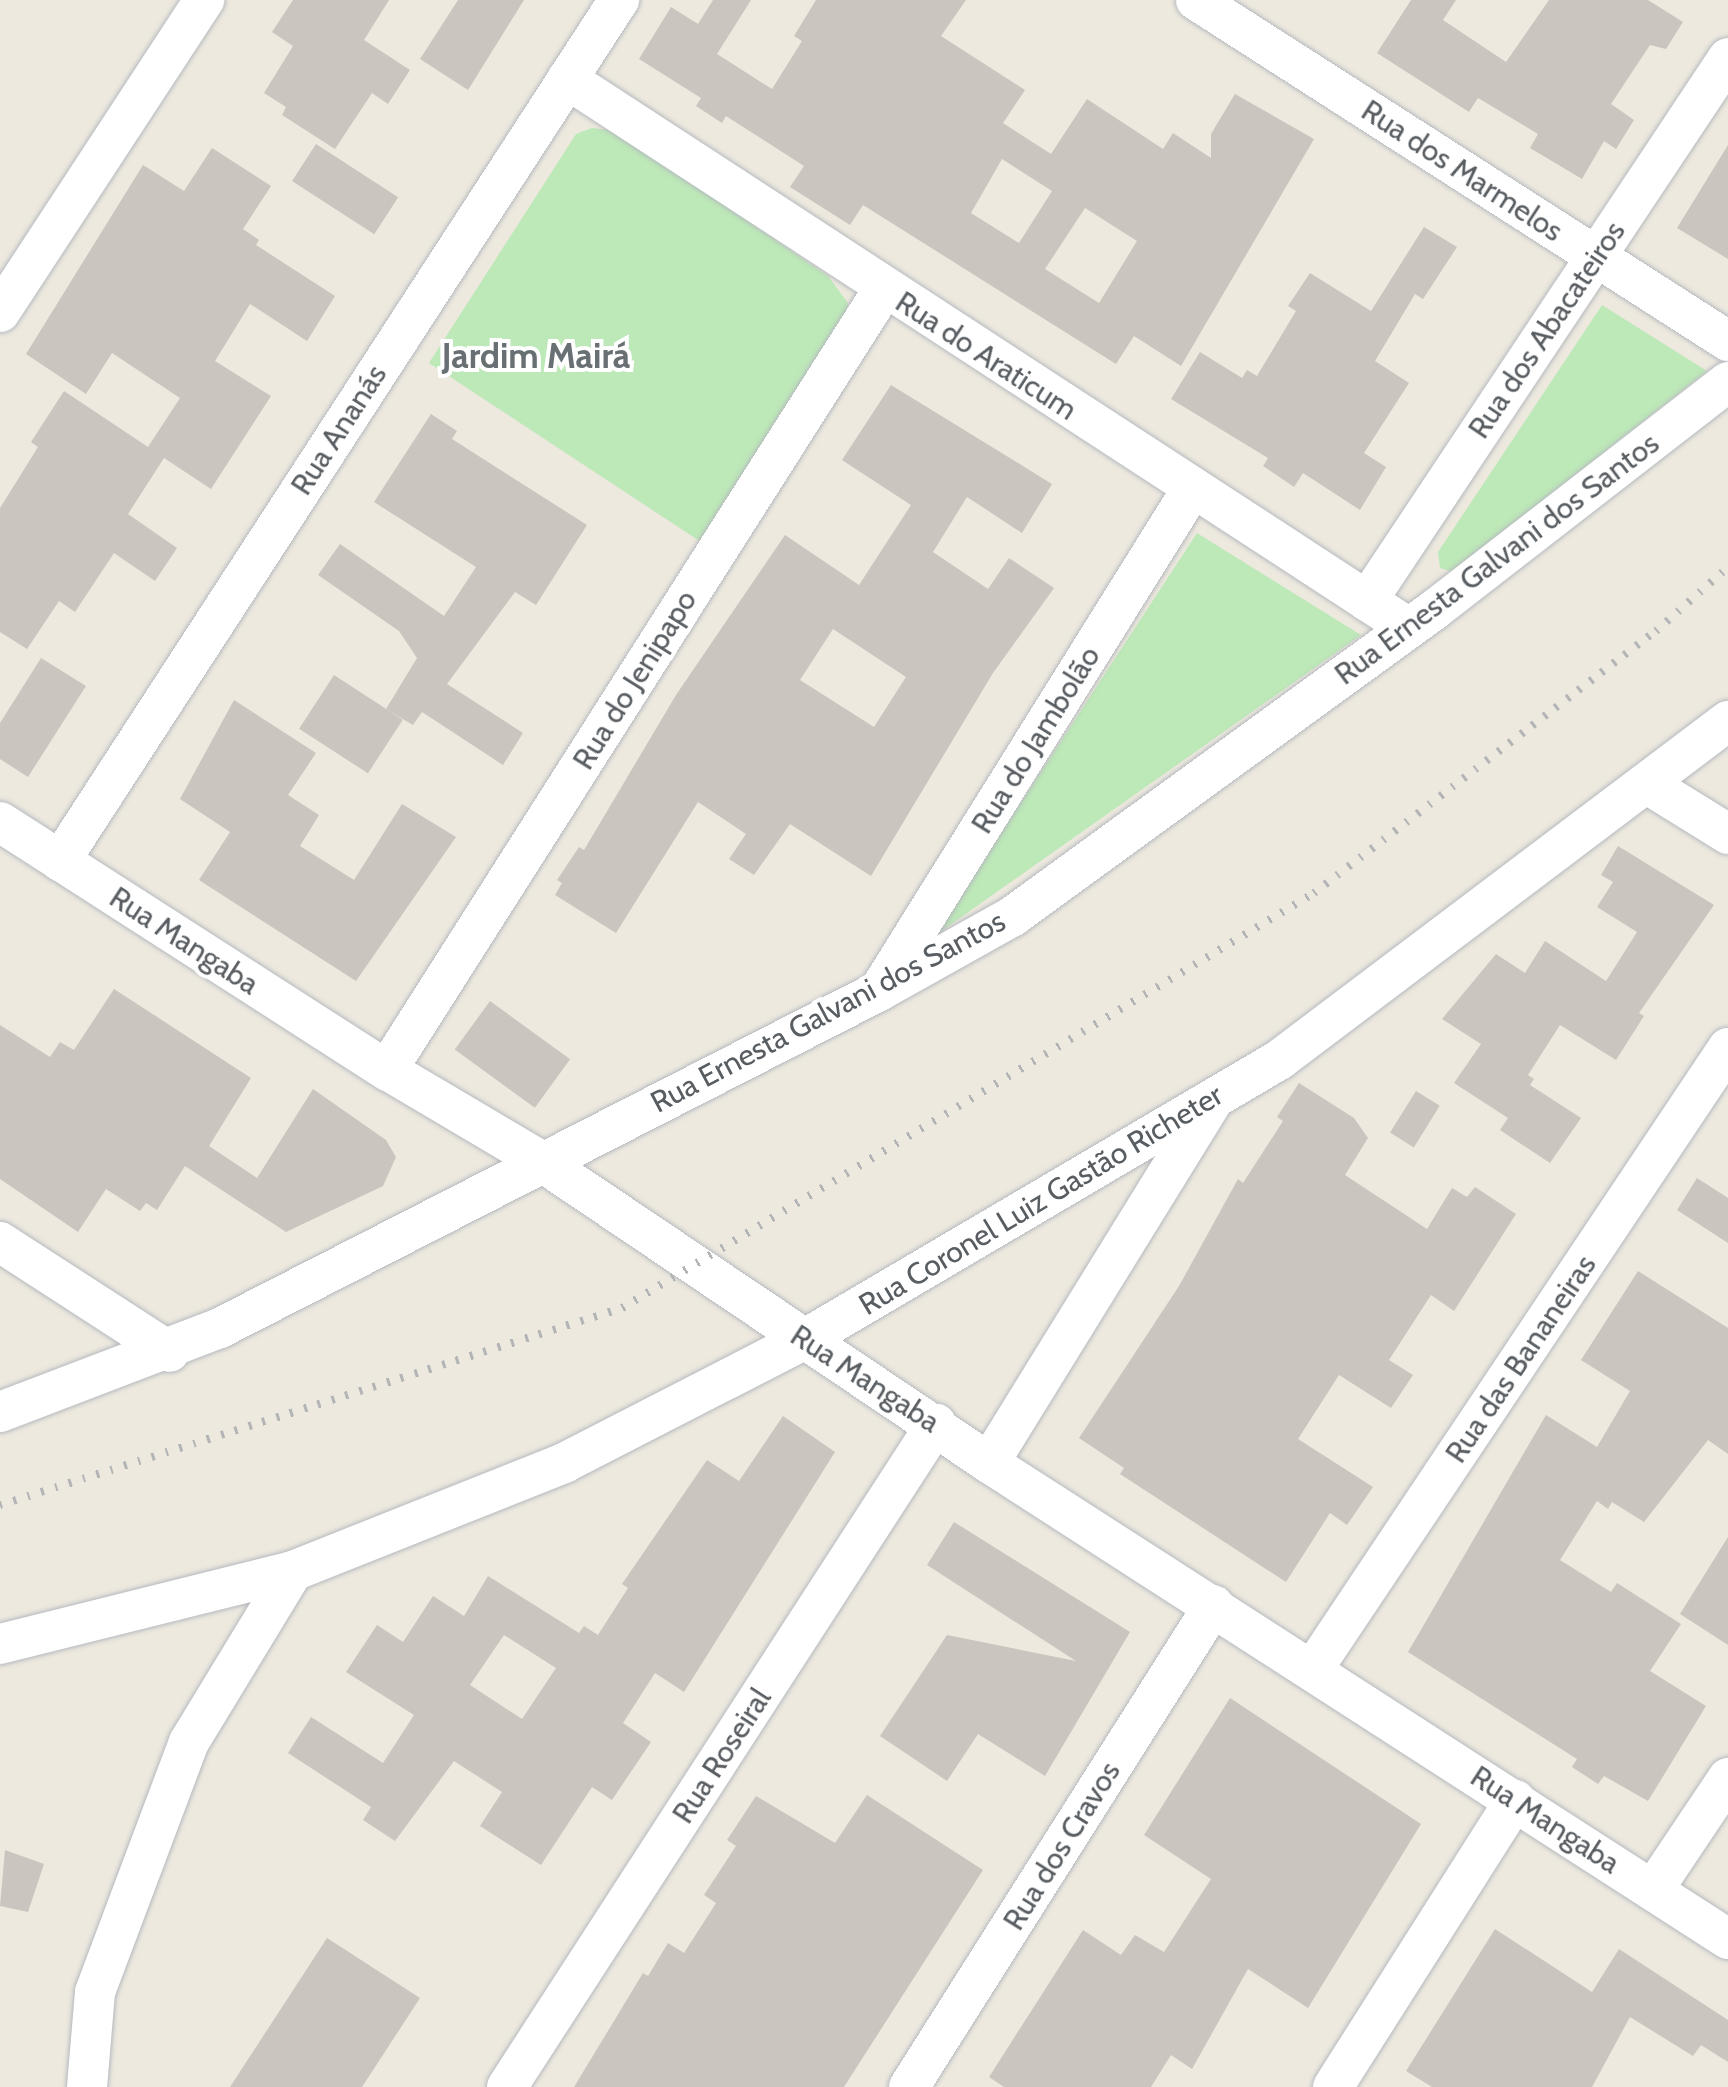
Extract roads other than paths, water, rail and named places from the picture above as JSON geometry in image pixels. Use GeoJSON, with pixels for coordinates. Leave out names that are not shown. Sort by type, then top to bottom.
{"type":"FeatureCollection","features":[{"type":"Feature","properties":{"kind":"street"},"geometry":{"type":"LineString","coordinates":[[0,312],[204,0]]}},
{"type":"Feature","properties":{"kind":"street","name":"Rua Ananás"},"geometry":{"type":"LineString","coordinates":[[60,861],[618,0]]}},
{"type":"Feature","properties":{"kind":"street","name":"Rua dos Marmelos"},"geometry":{"type":"LineString","coordinates":[[1196,0],[1728,341]]}},
{"type":"Feature","properties":{"kind":"street","name":"Rua dos Abacateiros"},"geometry":{"type":"LineString","coordinates":[[1367,601],[1728,58]]}},
{"type":"Feature","properties":{"kind":"street","name":"Rua do Araticum"},"geometry":{"type":"LineString","coordinates":[[567,80],[883,290],[1409,628]]}},
{"type":"Feature","properties":{"kind":"street","name":"Rua do Jenipapo"},"geometry":{"type":"LineString","coordinates":[[386,1070],[883,290]]}},
{"type":"Feature","properties":{"kind":"street","name":"Rua Ernesta Galvani dos Santos"},"geometry":{"type":"LineString","coordinates":[[0,1412],[170,1352],[540,1160],[880,992],[1013,916],[1409,628],[1728,382]]}},
{"type":"Feature","properties":{"kind":"street","name":"Rua do Jambolão"},"geometry":{"type":"LineString","coordinates":[[880,992],[1192,489]]}},
{"type":"Feature","properties":{"kind":"street","name":"Rua Coronel Luiz Gastão Richeter"},"geometry":{"type":"LineString","coordinates":[[0,1644],[293,1571],[564,1463],[805,1340],[1279,1060],[1728,722]]}},
{"type":"Feature","properties":{"kind":"street"},"geometry":{"type":"LineString","coordinates":[[1650,784],[1728,834]]}},
{"type":"Feature","properties":{"kind":"street","name":"Rua Mangaba"},"geometry":{"type":"LineString","coordinates":[[0,822],[386,1070],[540,1160],[989,1463],[1728,1939]]}},
{"type":"Feature","properties":{"kind":"street","name":"Rua das Bananeiras"},"geometry":{"type":"LineString","coordinates":[[1313,1670],[1728,1048]]}},
{"type":"Feature","properties":{"kind":"street"},"geometry":{"type":"LineString","coordinates":[[989,1463],[1216,1097]]}},
{"type":"Feature","properties":{"kind":"street"},"geometry":{"type":"LineString","coordinates":[[0,1242],[170,1352]]}},
{"type":"Feature","properties":{"kind":"street","name":"Rua Roseiral"},"geometry":{"type":"LineString","coordinates":[[507,2087],[936,1424]]}},
{"type":"Feature","properties":{"kind":"street"},"geometry":{"type":"LineString","coordinates":[[87,2087],[95,1992],[182,1760],[293,1571]]}},
{"type":"Feature","properties":{"kind":"street","name":"Rua dos Cravos"},"geometry":{"type":"LineString","coordinates":[[909,2087],[1214,1605]]}},
{"type":"Feature","properties":{"kind":"street"},"geometry":{"type":"LineString","coordinates":[[1653,1890],[1728,1778]]}},
{"type":"Feature","properties":{"kind":"street"},"geometry":{"type":"LineString","coordinates":[[1333,2087],[1514,1800]]}},
{"type":"Feature","properties":{"kind":"railway"},"geometry":{"type":"LineString","coordinates":[[0,1505],[622,1308],[1314,893],[1656,631],[1728,567]]}},
{"type":"Feature","properties":{"kind":"district","name":"Jardim Mairá"},"geometry":{"type":"Point","coordinates":[536,356]}}]}
